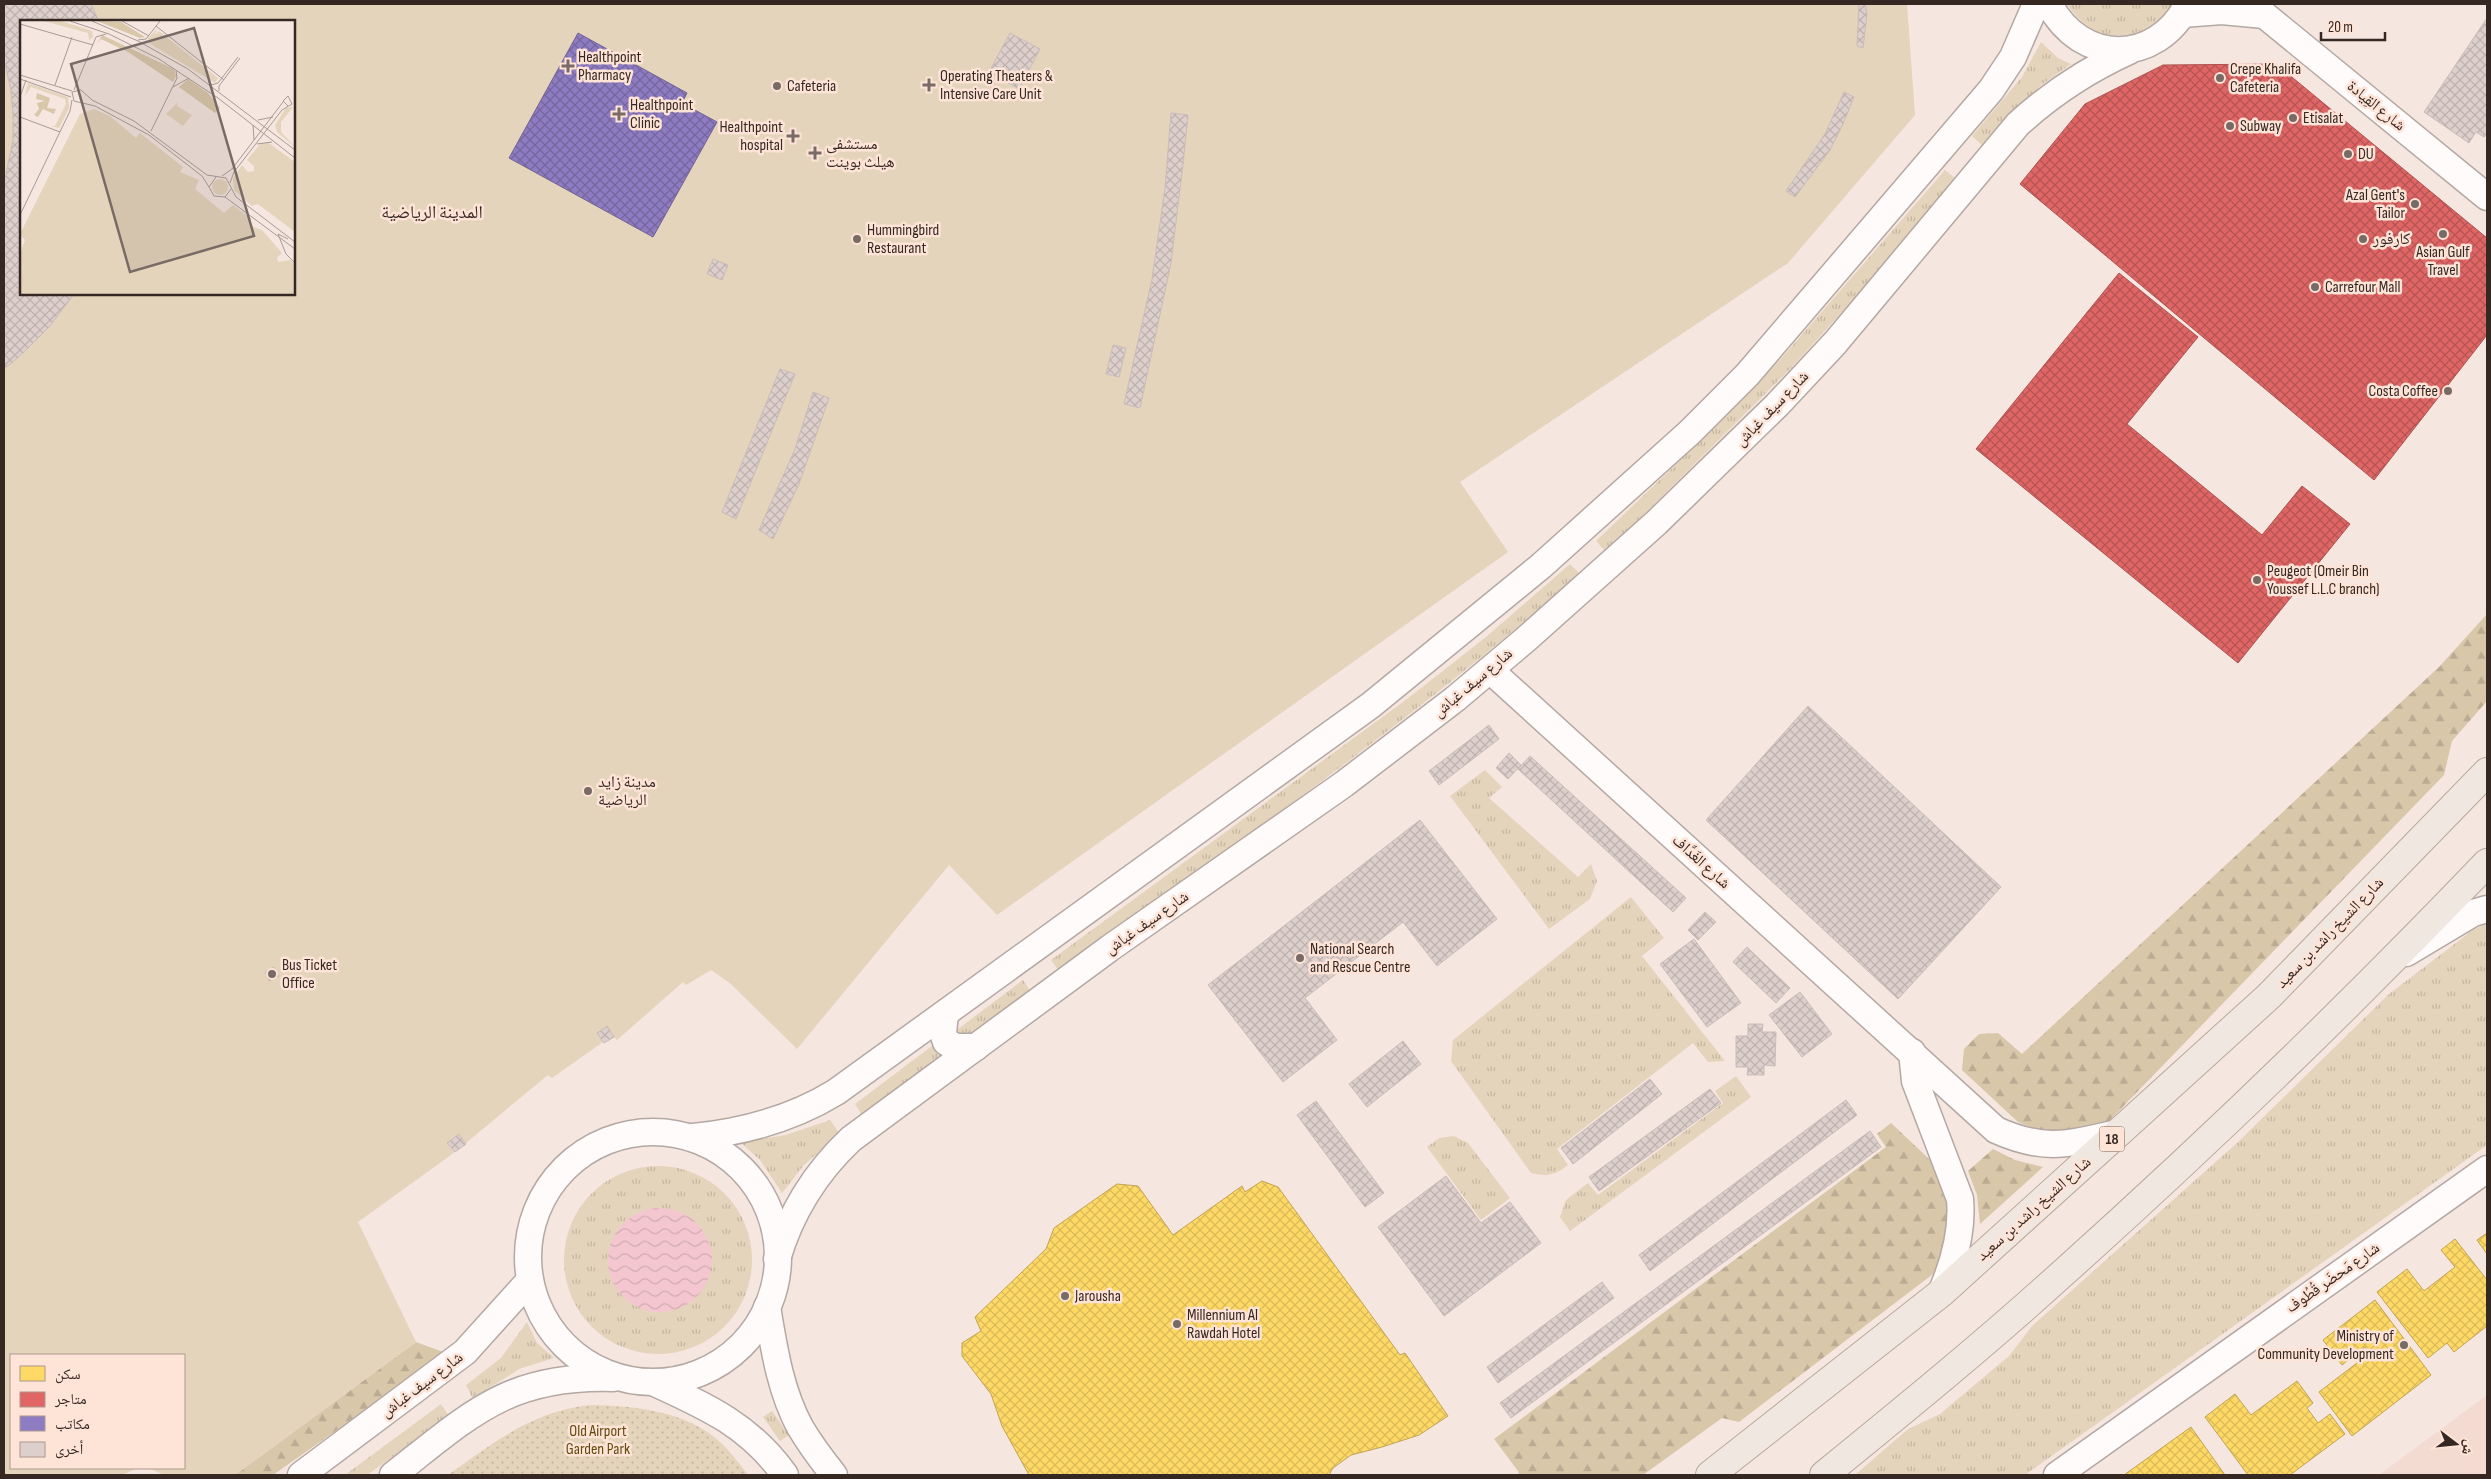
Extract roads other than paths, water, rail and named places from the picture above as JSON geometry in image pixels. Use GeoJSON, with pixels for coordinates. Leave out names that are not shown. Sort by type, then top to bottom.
{"type":"FeatureCollection","features":[{"type":"Feature","properties":{"kind":"main road","name":"شارع الشيخ راشد بن سعيد"},"geometry":{"type":"LineString","coordinates":[[1710,1475],[1941,1293],[2118,1133],[2269,996],[2487,772]]}},
{"type":"Feature","properties":{"kind":"main road"},"geometry":{"type":"LineString","coordinates":[[1824,1475],[2062,1274],[2262,1090],[2393,961],[2487,863]]}},
{"type":"Feature","properties":{"kind":"street"},"geometry":{"type":"LineString","coordinates":[[614,1378],[590,1364],[563,1342],[539,1307],[530,1280],[529,1250],[536,1214],[560,1175],[576,1160],[594,1148],[615,1138],[637,1133],[659,1132],[693,1137],[753,1128],[807,1108],[836,1092],[1327,738],[1414,671],[1534,572],[1690,432],[1769,350],[1991,90],[2013,57],[2036,4]]}},
{"type":"Feature","properties":{"kind":"street"},"geometry":{"type":"LineString","coordinates":[[2049,4],[2066,29],[2080,39],[2095,47],[2129,51]]}},
{"type":"Feature","properties":{"kind":"street","name":"شارع سيف غباش"},"geometry":{"type":"LineString","coordinates":[[777,1259],[784,1236],[797,1207],[814,1180],[834,1155],[851,1139],[1110,948],[1344,784],[1490,670],[1656,522],[1777,405],[1835,343],[2018,124],[2038,106],[2074,80],[2129,51],[2159,38],[2172,27],[2185,9]]}},
{"type":"Feature","properties":{"kind":"street","name":"شارع القِيادة"},"geometry":{"type":"LineString","coordinates":[[2185,9],[2258,10],[2487,197]]}},
{"type":"Feature","properties":{"kind":"street","name":"شارع الغَدَّاف"},"geometry":{"type":"LineString","coordinates":[[1490,670],[1996,1130],[2030,1143],[2051,1145],[2066,1145],[2118,1133]]}},
{"type":"Feature","properties":{"kind":"street"},"geometry":{"type":"LineString","coordinates":[[2393,961],[2473,913],[2487,909]]}},
{"type":"Feature","properties":{"kind":"street"},"geometry":{"type":"LineString","coordinates":[[945,1014],[943,1033],[946,1042],[956,1047],[976,1047]]}},
{"type":"Feature","properties":{"kind":"street"},"geometry":{"type":"LineString","coordinates":[[1912,1052],[1915,1081],[1960,1200],[1962,1217],[1956,1256],[1941,1293]]}},
{"type":"Feature","properties":{"kind":"street"},"geometry":{"type":"LineString","coordinates":[[655,1384],[695,1376],[730,1356],[746,1342],[768,1307],[773,1292],[777,1259],[776,1237],[770,1215],[760,1194],[748,1176],[731,1160],[713,1147],[693,1137]]}},
{"type":"Feature","properties":{"kind":"street","name":"شارع مَحضَر قُطُوف"},"geometry":{"type":"LineString","coordinates":[[2057,1475],[2487,1169]]}},
{"type":"Feature","properties":{"kind":"street","name":"شارع سيف غباش"},"geometry":{"type":"LineString","coordinates":[[301,1475],[465,1352],[530,1280]]}},
{"type":"Feature","properties":{"kind":"street"},"geometry":{"type":"LineString","coordinates":[[768,1307],[774,1350],[789,1402],[800,1427],[834,1475]]}},
{"type":"Feature","properties":{"kind":"street"},"geometry":{"type":"LineString","coordinates":[[393,1475],[462,1421],[489,1403],[518,1390],[558,1380],[582,1377],[614,1378],[655,1384],[706,1406],[732,1422],[755,1440],[785,1475]]}},
{"type":"Feature","properties":{"kind":"water"},"geometry":{"type":"Polygon","coordinates":[[[660,1208],[680,1212],[697,1223],[708,1240],[712,1260],[708,1280],[697,1297],[680,1308],[660,1312],[640,1308],[623,1297],[612,1280],[608,1260],[612,1240],[623,1223],[640,1212],[660,1208]]]}},
{"type":"Feature","properties":{"kind":"place","name":"Healthpoint Pharmacy"},"geometry":{"type":"Point","coordinates":[568,66]}},
{"type":"Feature","properties":{"kind":"place","name":"Crepe Khalifa Cafeteria"},"geometry":{"type":"Point","coordinates":[2220,78]}},
{"type":"Feature","properties":{"kind":"place","name":"Operating Theaters & Intensive Care Unit"},"geometry":{"type":"Point","coordinates":[929,85]}},
{"type":"Feature","properties":{"kind":"place","name":"Cafeteria"},"geometry":{"type":"Point","coordinates":[777,86]}},
{"type":"Feature","properties":{"kind":"place","name":"Healthpoint Clinic"},"geometry":{"type":"Point","coordinates":[619,114]}},
{"type":"Feature","properties":{"kind":"place","name":"Etisalat"},"geometry":{"type":"Point","coordinates":[2293,118]}},
{"type":"Feature","properties":{"kind":"place","name":"Subway"},"geometry":{"type":"Point","coordinates":[2230,126]}},
{"type":"Feature","properties":{"kind":"place","name":"Healthpoint hospital"},"geometry":{"type":"Point","coordinates":[793,136]}},
{"type":"Feature","properties":{"kind":"place","name":"مستشفى هيلث بوينت"},"geometry":{"type":"Point","coordinates":[815,153]}},
{"type":"Feature","properties":{"kind":"place","name":"DU"},"geometry":{"type":"Point","coordinates":[2348,154]}},
{"type":"Feature","properties":{"kind":"place","name":"Azal Gent's Tailor"},"geometry":{"type":"Point","coordinates":[2415,204]}},
{"type":"Feature","properties":{"kind":"place","name":"Asian Gulf Travel"},"geometry":{"type":"Point","coordinates":[2443,234]}},
{"type":"Feature","properties":{"kind":"place","name":"Hummingbird Restaurant"},"geometry":{"type":"Point","coordinates":[857,239]}},
{"type":"Feature","properties":{"kind":"place","name":"كارفور"},"geometry":{"type":"Point","coordinates":[2363,239]}},
{"type":"Feature","properties":{"kind":"place","name":"Carrefour Mall"},"geometry":{"type":"Point","coordinates":[2315,287]}},
{"type":"Feature","properties":{"kind":"place","name":"Costa Coffee"},"geometry":{"type":"Point","coordinates":[2448,391]}},
{"type":"Feature","properties":{"kind":"place","name":"Peugeot (Omeir Bin Youssef L.L.C branch)"},"geometry":{"type":"Point","coordinates":[2257,580]}},
{"type":"Feature","properties":{"kind":"place","name":"مدينة زايد الرياضية"},"geometry":{"type":"Point","coordinates":[588,791]}},
{"type":"Feature","properties":{"kind":"place","name":"National Search and Rescue Centre"},"geometry":{"type":"Point","coordinates":[1300,958]}},
{"type":"Feature","properties":{"kind":"place","name":"Bus Ticket Office"},"geometry":{"type":"Point","coordinates":[272,974]}},
{"type":"Feature","properties":{"kind":"place","name":"Jarousha"},"geometry":{"type":"Point","coordinates":[1065,1296]}},
{"type":"Feature","properties":{"kind":"place","name":"Millennium Al Rawdah Hotel"},"geometry":{"type":"Point","coordinates":[1177,1324]}},
{"type":"Feature","properties":{"kind":"place","name":"Ministry of Community Development"},"geometry":{"type":"Point","coordinates":[2404,1345]}},
{"type":"Feature","properties":{"kind":"district","name":"المدينة الرياضية"},"geometry":{"type":"Point","coordinates":[432,212]}},
{"type":"Feature","properties":{"kind":"park label","name":"Old Airport Garden Park"},"geometry":{"type":"Point","coordinates":[598,1440]}}]}
